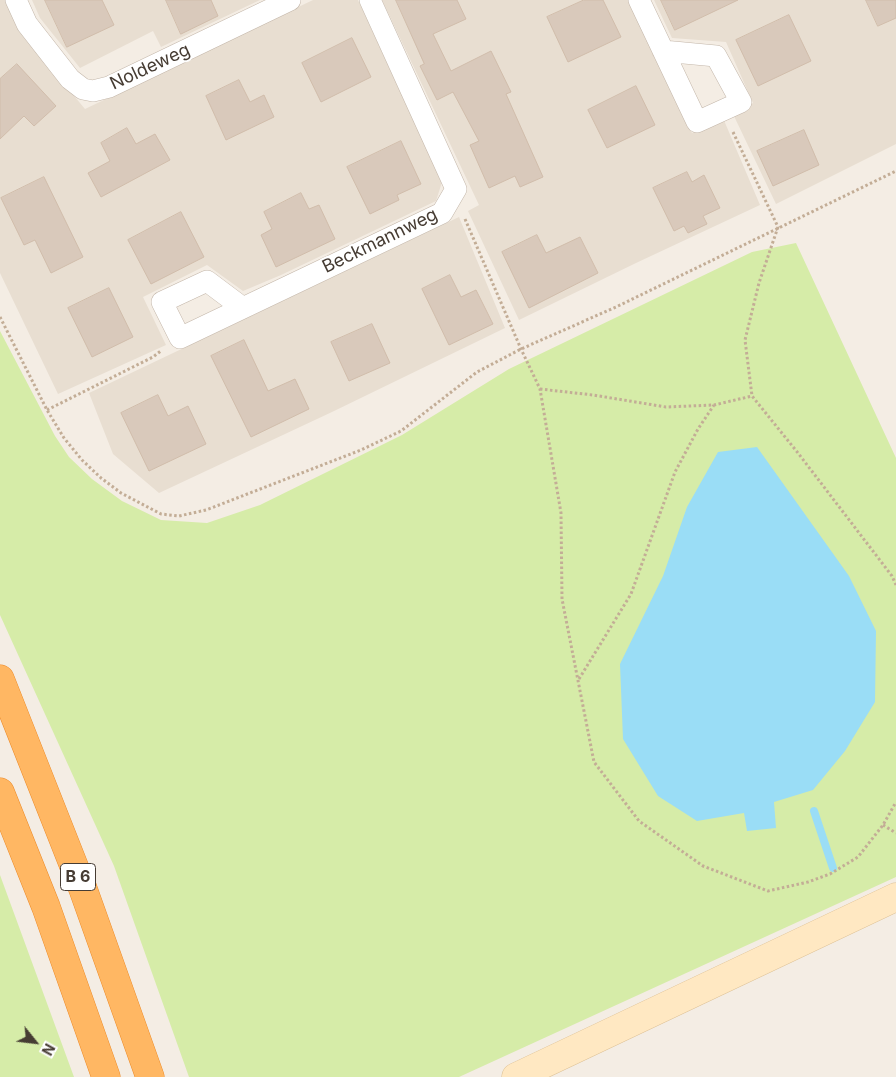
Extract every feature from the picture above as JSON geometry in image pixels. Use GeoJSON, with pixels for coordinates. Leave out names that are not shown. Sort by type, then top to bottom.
{"type":"FeatureCollection","features":[{"type":"Feature","properties":{"kind":"highway","name":"B 6"},"geometry":{"type":"LineString","coordinates":[[0,679],[83,889],[150,1077]]}},
{"type":"Feature","properties":{"kind":"highway","name":"B 6"},"geometry":{"type":"LineString","coordinates":[[0,792],[46,907],[106,1077]]}},
{"type":"Feature","properties":{"kind":"street","name":"Noldeweg"},"geometry":{"type":"LineString","coordinates":[[16,0],[27,24],[70,79],[83,89],[93,92],[110,87],[290,0]]}},
{"type":"Feature","properties":{"kind":"street","name":"Beckmannweg"},"geometry":{"type":"LineString","coordinates":[[180,338],[442,213],[456,189],[370,0]]}},
{"type":"Feature","properties":{"kind":"street"},"geometry":{"type":"LineString","coordinates":[[639,0],[697,122],[741,102],[716,56],[664,52]]}},
{"type":"Feature","properties":{"kind":"street"},"geometry":{"type":"LineString","coordinates":[[180,338],[162,302],[207,281],[242,308]]}},
{"type":"Feature","properties":{"kind":"street"},"geometry":{"type":"LineString","coordinates":[[516,1077],[896,898]]}},
{"type":"Feature","properties":{"kind":"path"},"geometry":{"type":"LineString","coordinates":[[723,111],[778,227],[759,283],[745,340],[752,396],[892,576],[896,585]]}},
{"type":"Feature","properties":{"kind":"path"},"geometry":{"type":"LineString","coordinates":[[0,317],[47,410],[64,438],[82,460],[121,493],[160,514],[179,516],[206,510],[352,454],[401,431],[477,372],[521,349],[616,307],[896,171]]}},
{"type":"Feature","properties":{"kind":"path"},"geometry":{"type":"LineString","coordinates":[[449,201],[464,216],[540,389],[561,513],[562,599],[594,762],[639,821],[704,866],[768,891],[808,882],[830,874],[858,857],[883,825],[896,802]]}},
{"type":"Feature","properties":{"kind":"path"},"geometry":{"type":"LineString","coordinates":[[47,410],[153,357],[180,338]]}},
{"type":"Feature","properties":{"kind":"path"},"geometry":{"type":"LineString","coordinates":[[540,389],[593,395],[666,407],[714,405],[752,396]]}},
{"type":"Feature","properties":{"kind":"path"},"geometry":{"type":"LineString","coordinates":[[579,680],[631,594],[675,472],[698,428],[714,405]]}},
{"type":"Feature","properties":{"kind":"path"},"geometry":{"type":"LineString","coordinates":[[883,825],[896,833]]}},
{"type":"Feature","properties":{"kind":"shaded area"},"geometry":{"type":"Polygon","coordinates":[[[0,0],[5,0],[19,30],[85,109],[313,0],[358,0],[442,182],[436,201],[281,275],[243,291],[207,265],[143,297],[166,345],[58,394],[0,273],[0,0]]]}},
{"type":"Feature","properties":{"kind":"shaded area"},"geometry":{"type":"Polygon","coordinates":[[[32,0],[260,0],[161,47],[153,31],[80,68],[40,18],[32,0]]]}},
{"type":"Feature","properties":{"kind":"shaded area"},"geometry":{"type":"Polygon","coordinates":[[[382,0],[628,0],[692,133],[723,118],[760,205],[519,320],[468,211],[479,205],[382,0]]]}},
{"type":"Feature","properties":{"kind":"shaded area"},"geometry":{"type":"Polygon","coordinates":[[[654,0],[896,0],[896,144],[776,204],[733,114],[753,103],[726,42],[672,38],[654,0]]]}},
{"type":"Feature","properties":{"kind":"shaded area"},"geometry":{"type":"Polygon","coordinates":[[[459,217],[505,328],[159,493],[113,454],[89,393],[459,217]]]}},
{"type":"Feature","properties":{"kind":"green space"},"geometry":{"type":"Polygon","coordinates":[[[796,243],[896,458],[896,877],[459,1077],[189,1077],[114,866],[0,615],[0,331],[55,436],[69,457],[92,479],[122,501],[161,520],[207,523],[260,505],[402,435],[509,369],[752,252],[796,243]]]}},
{"type":"Feature","properties":{"kind":"green space"},"geometry":{"type":"Polygon","coordinates":[[[0,875],[74,1077],[0,1077],[0,875]]]}},
{"type":"Feature","properties":{"kind":"water"},"geometry":{"type":"Polygon","coordinates":[[[757,447],[849,576],[876,631],[875,702],[845,751],[813,790],[774,802],[776,828],[747,831],[744,813],[697,821],[658,796],[623,739],[620,664],[663,576],[687,507],[718,452],[757,447]]]}},
{"type":"Feature","properties":{"kind":"building"},"geometry":{"type":"Polygon","coordinates":[[[45,0],[102,0],[114,25],[67,47],[45,0]]]}},
{"type":"Feature","properties":{"kind":"building"},"geometry":{"type":"Polygon","coordinates":[[[166,0],[211,0],[218,16],[181,34],[166,0]]]}},
{"type":"Feature","properties":{"kind":"building"},"geometry":{"type":"Polygon","coordinates":[[[396,0],[457,0],[466,19],[433,34],[451,71],[491,51],[511,92],[506,94],[543,177],[520,187],[515,176],[489,188],[470,145],[479,141],[453,92],[437,100],[420,66],[424,64],[396,0]]]}},
{"type":"Feature","properties":{"kind":"building"},"geometry":{"type":"Polygon","coordinates":[[[584,0],[603,0],[621,37],[568,62],[547,17],[584,0]]]}},
{"type":"Feature","properties":{"kind":"building"},"geometry":{"type":"Polygon","coordinates":[[[661,0],[738,0],[675,30],[661,0]]]}},
{"type":"Feature","properties":{"kind":"building"},"geometry":{"type":"Polygon","coordinates":[[[866,0],[896,0],[896,18],[878,26],[866,0]]]}},
{"type":"Feature","properties":{"kind":"building"},"geometry":{"type":"Polygon","coordinates":[[[789,15],[811,61],[758,86],[736,40],[789,15]]]}},
{"type":"Feature","properties":{"kind":"building"},"geometry":{"type":"Polygon","coordinates":[[[352,38],[371,77],[321,102],[302,63],[352,38]]]}},
{"type":"Feature","properties":{"kind":"building"},"geometry":{"type":"Polygon","coordinates":[[[17,64],[56,106],[34,126],[24,116],[0,139],[0,79],[17,64]]]}},
{"type":"Feature","properties":{"kind":"building"},"geometry":{"type":"Polygon","coordinates":[[[239,80],[250,102],[264,95],[274,117],[226,140],[206,96],[239,80]]]}},
{"type":"Feature","properties":{"kind":"building"},"geometry":{"type":"Polygon","coordinates":[[[636,86],[655,125],[607,148],[588,110],[636,86]]]}},
{"type":"Feature","properties":{"kind":"building"},"geometry":{"type":"Polygon","coordinates":[[[127,128],[136,144],[155,134],[170,160],[101,197],[88,173],[110,161],[101,143],[127,128]]]}},
{"type":"Feature","properties":{"kind":"building"},"geometry":{"type":"Polygon","coordinates":[[[804,130],[819,165],[773,186],[757,151],[804,130]]]}},
{"type":"Feature","properties":{"kind":"building"},"geometry":{"type":"Polygon","coordinates":[[[401,141],[421,184],[397,195],[399,200],[370,214],[347,167],[401,141]]]}},
{"type":"Feature","properties":{"kind":"building"},"geometry":{"type":"Polygon","coordinates":[[[687,172],[692,182],[704,175],[720,208],[703,216],[707,224],[688,233],[684,226],[674,231],[653,188],[687,172]]]}},
{"type":"Feature","properties":{"kind":"building"},"geometry":{"type":"Polygon","coordinates":[[[44,177],[83,257],[51,273],[35,240],[24,245],[1,198],[44,177]]]}},
{"type":"Feature","properties":{"kind":"building"},"geometry":{"type":"Polygon","coordinates":[[[301,193],[309,209],[319,205],[335,239],[276,267],[261,235],[272,229],[264,212],[301,193]]]}},
{"type":"Feature","properties":{"kind":"building"},"geometry":{"type":"Polygon","coordinates":[[[181,212],[204,257],[151,284],[128,240],[181,212]]]}},
{"type":"Feature","properties":{"kind":"building"},"geometry":{"type":"Polygon","coordinates":[[[537,235],[546,253],[580,237],[598,273],[529,308],[502,252],[537,235]]]}},
{"type":"Feature","properties":{"kind":"building"},"geometry":{"type":"Polygon","coordinates":[[[450,275],[461,297],[476,290],[493,324],[449,345],[422,289],[450,275]]]}},
{"type":"Feature","properties":{"kind":"building"},"geometry":{"type":"Polygon","coordinates":[[[109,288],[133,337],[92,357],[68,308],[109,288]]]}},
{"type":"Feature","properties":{"kind":"building"},"geometry":{"type":"Polygon","coordinates":[[[372,324],[390,363],[349,381],[331,342],[372,324]]]}},
{"type":"Feature","properties":{"kind":"building"},"geometry":{"type":"Polygon","coordinates":[[[244,340],[268,391],[295,379],[309,409],[251,437],[211,356],[244,340]]]}},
{"type":"Feature","properties":{"kind":"building"},"geometry":{"type":"Polygon","coordinates":[[[158,395],[168,416],[188,406],[206,444],[149,471],[121,413],[158,395]]]}},
{"type":"Feature","properties":{"kind":"waterway"},"geometry":{"type":"LineString","coordinates":[[814,811],[833,868]]}}]}
